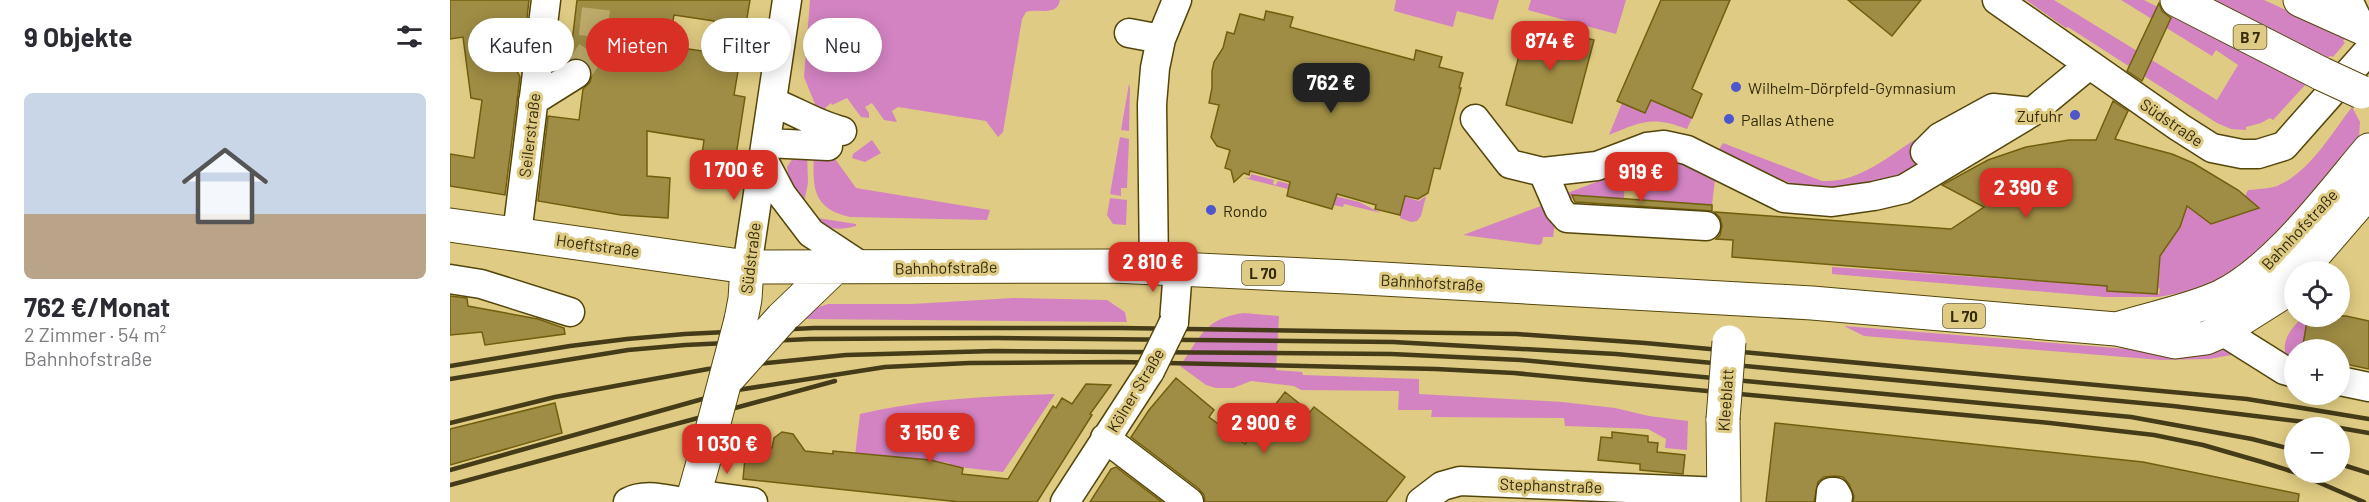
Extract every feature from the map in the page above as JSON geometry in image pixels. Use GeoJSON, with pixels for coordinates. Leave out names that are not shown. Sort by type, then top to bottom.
{"type":"FeatureCollection","features":[{"type":"Feature","properties":{"kind":"main road","name":"B 7"},"geometry":{"type":"LineString","coordinates":[[2177,0],[2365,94]]}},
{"type":"Feature","properties":{"kind":"main road"},"geometry":{"type":"LineString","coordinates":[[2300,0],[2362,27]]}},
{"type":"Feature","properties":{"kind":"main road","name":"Bahnhofstraße"},"geometry":{"type":"LineString","coordinates":[[2116,330],[2208,301],[2244,282],[2268,264],[2369,150]]}},
{"type":"Feature","properties":{"kind":"main road","name":"Bahnhofstraße"},"geometry":{"type":"LineString","coordinates":[[2309,261],[2369,191]]}},
{"type":"Feature","properties":{"kind":"main road","name":"Hoeftstraße"},"geometry":{"type":"LineString","coordinates":[[450,225],[747,267]]}},
{"type":"Feature","properties":{"kind":"main road","name":"Bahnhofstraße"},"geometry":{"type":"LineString","coordinates":[[747,267],[1029,265],[1166,268],[1812,303],[2116,330],[2175,342],[2206,338],[2222,331],[2279,295],[2284,289]]}},
{"type":"Feature","properties":{"kind":"main road","name":"Südstraße"},"geometry":{"type":"LineString","coordinates":[[725,382],[741,320],[747,267]]}},
{"type":"Feature","properties":{"kind":"main road"},"geometry":{"type":"LineString","coordinates":[[690,499],[707,449],[725,382],[782,318],[849,268]]}},
{"type":"Feature","properties":{"kind":"main road","name":"Kleeblatt"},"geometry":{"type":"LineString","coordinates":[[1723,497],[1723,419],[1733,298]]}},
{"type":"Feature","properties":{"kind":"street","name":"Seilerstraße"},"geometry":{"type":"LineString","coordinates":[[517,234],[546,0]]}},
{"type":"Feature","properties":{"kind":"street","name":"Südstraße"},"geometry":{"type":"LineString","coordinates":[[747,267],[787,0]]}},
{"type":"Feature","properties":{"kind":"street","name":"Kölner Straße"},"geometry":{"type":"LineString","coordinates":[[1065,502],[1150,371],[1174,322],[1166,268],[1152,104],[1155,68],[1161,39],[1177,0]]}},
{"type":"Feature","properties":{"kind":"street","name":"Südstraße"},"geometry":{"type":"LineString","coordinates":[[1996,0],[2212,148],[2242,154],[2258,154],[2284,146],[2362,27]]}},
{"type":"Feature","properties":{"kind":"street"},"geometry":{"type":"LineString","coordinates":[[1129,33],[1161,39]]}},
{"type":"Feature","properties":{"kind":"street"},"geometry":{"type":"LineString","coordinates":[[1475,119],[1510,164],[1543,172],[1597,166],[1647,147],[1665,145],[1687,150],[1784,198],[1832,202],[1904,189],[2021,119],[2089,65]]}},
{"type":"Feature","properties":{"kind":"street"},"geometry":{"type":"LineString","coordinates":[[533,101],[576,74]]}},
{"type":"Feature","properties":{"kind":"street"},"geometry":{"type":"LineString","coordinates":[[772,102],[794,110],[820,126],[835,139],[765,152],[783,195],[811,233],[849,268]]}},
{"type":"Feature","properties":{"kind":"street"},"geometry":{"type":"LineString","coordinates":[[1543,172],[1559,209],[1567,218],[1706,226]]}},
{"type":"Feature","properties":{"kind":"street"},"geometry":{"type":"LineString","coordinates":[[450,279],[481,284],[570,312]]}},
{"type":"Feature","properties":{"kind":"street"},"geometry":{"type":"LineString","coordinates":[[2222,331],[2284,370]]}},
{"type":"Feature","properties":{"kind":"street"},"geometry":{"type":"LineString","coordinates":[[2350,383],[2369,387]]}},
{"type":"Feature","properties":{"kind":"street"},"geometry":{"type":"LineString","coordinates":[[1106,438],[1189,502]]}},
{"type":"Feature","properties":{"kind":"street","name":"Stephanstraße"},"geometry":{"type":"LineString","coordinates":[[1421,502],[1434,491],[1460,481],[1723,497]]}},
{"type":"Feature","properties":{"kind":"street"},"geometry":{"type":"LineString","coordinates":[[628,502],[636,498],[655,497],[753,502]]}},
{"type":"Feature","properties":{"kind":"shaded area"},"geometry":{"type":"Polygon","coordinates":[[[810,0],[1060,0],[1058,5],[1051,10],[1026,12],[1022,19],[1003,132],[998,137],[986,121],[898,107],[892,111],[897,122],[884,120],[872,103],[865,107],[869,118],[861,117],[847,98],[832,105],[831,103],[825,108],[831,117],[816,116],[815,104],[804,77],[804,72],[882,72],[882,18],[809,18],[810,0]]]}},
{"type":"Feature","properties":{"kind":"shaded area"},"geometry":{"type":"Polygon","coordinates":[[[1396,0],[1499,0],[1493,20],[1457,11],[1453,27],[1394,11],[1396,0]]]}},
{"type":"Feature","properties":{"kind":"shaded area"},"geometry":{"type":"Polygon","coordinates":[[[1531,0],[1626,0],[1616,34],[1528,10],[1531,0]]]}},
{"type":"Feature","properties":{"kind":"shaded area"},"geometry":{"type":"Polygon","coordinates":[[[2026,0],[2054,0],[2217,100],[2238,65],[2216,50],[2212,56],[2121,0],[2144,0],[2307,83],[2273,120],[2270,118],[2246,127],[2246,130],[2231,129],[2217,123],[2068,27],[2066,28],[2026,0]]]}},
{"type":"Feature","properties":{"kind":"shaded area"},"geometry":{"type":"Polygon","coordinates":[[[2209,0],[2264,0],[2346,38],[2343,41],[2345,43],[2333,57],[2330,56],[2327,59],[2209,0]]]}},
{"type":"Feature","properties":{"kind":"shaded area"},"geometry":{"type":"Polygon","coordinates":[[[1129,84],[1130,87],[1129,131],[1121,130],[1129,84]]]}},
{"type":"Feature","properties":{"kind":"shaded area"},"geometry":{"type":"Polygon","coordinates":[[[1651,100],[1692,118],[1687,129],[1656,121],[1630,126],[1609,135],[1622,103],[1651,100]]]}},
{"type":"Feature","properties":{"kind":"shaded area"},"geometry":{"type":"Polygon","coordinates":[[[2352,107],[2360,122],[2359,137],[2349,156],[2277,238],[2229,275],[2195,290],[2159,297],[2105,297],[1832,274],[1832,267],[2107,286],[2107,291],[2159,294],[2161,249],[2165,250],[2180,227],[2186,206],[2211,224],[2258,208],[2245,196],[2248,190],[2277,186],[2300,172],[2352,107]]]}},
{"type":"Feature","properties":{"kind":"shaded area"},"geometry":{"type":"Polygon","coordinates":[[[1120,137],[1129,139],[1127,188],[1121,188],[1121,196],[1110,194],[1120,137]]]}},
{"type":"Feature","properties":{"kind":"shaded area"},"geometry":{"type":"Polygon","coordinates":[[[1916,139],[1934,162],[1871,190],[1801,188],[1718,151],[1723,143],[1822,181],[1835,181],[1872,168],[1916,139]]]}},
{"type":"Feature","properties":{"kind":"shaded area"},"geometry":{"type":"Polygon","coordinates":[[[872,140],[881,153],[865,162],[852,158],[853,154],[872,140]]]}},
{"type":"Feature","properties":{"kind":"shaded area"},"geometry":{"type":"Polygon","coordinates":[[[814,151],[833,156],[856,188],[990,210],[987,220],[850,217],[837,213],[827,208],[817,193],[814,184],[814,151]]]}},
{"type":"Feature","properties":{"kind":"shaded area"},"geometry":{"type":"Polygon","coordinates":[[[807,152],[808,183],[803,207],[789,178],[787,167],[793,158],[807,152]]]}},
{"type":"Feature","properties":{"kind":"shaded area"},"geometry":{"type":"Polygon","coordinates":[[[1664,157],[1682,163],[1715,180],[1712,205],[1639,200],[1642,162],[1664,157]]]}},
{"type":"Feature","properties":{"kind":"shaded area"},"geometry":{"type":"Polygon","coordinates":[[[1625,171],[1624,199],[1572,195],[1571,209],[1565,194],[1625,171]]]}},
{"type":"Feature","properties":{"kind":"shaded area"},"geometry":{"type":"Polygon","coordinates":[[[1251,174],[1274,180],[1273,184],[1276,185],[1278,181],[1289,184],[1288,189],[1244,178],[1250,178],[1251,174]]]}},
{"type":"Feature","properties":{"kind":"shaded area"},"geometry":{"type":"Polygon","coordinates":[[[1335,196],[1359,202],[1381,213],[1344,204],[1343,207],[1333,205],[1335,196]]]}},
{"type":"Feature","properties":{"kind":"shaded area"},"geometry":{"type":"Polygon","coordinates":[[[1426,196],[1421,216],[1417,221],[1411,222],[1400,218],[1405,197],[1419,201],[1426,196]]]}},
{"type":"Feature","properties":{"kind":"shaded area"},"geometry":{"type":"Polygon","coordinates":[[[1110,198],[1127,200],[1126,225],[1113,224],[1107,215],[1110,198]]]}},
{"type":"Feature","properties":{"kind":"shaded area"},"geometry":{"type":"Polygon","coordinates":[[[1549,203],[1556,216],[1553,237],[1543,237],[1539,245],[1463,235],[1549,203]]]}},
{"type":"Feature","properties":{"kind":"shaded area"},"geometry":{"type":"Polygon","coordinates":[[[811,217],[856,224],[856,226],[842,229],[832,228],[811,217]]]}},
{"type":"Feature","properties":{"kind":"shaded area"},"geometry":{"type":"Polygon","coordinates":[[[1013,298],[1107,300],[1125,312],[1127,322],[804,319],[810,310],[828,304],[912,304],[1013,298]]]}},
{"type":"Feature","properties":{"kind":"shaded area"},"geometry":{"type":"Polygon","coordinates":[[[1244,313],[1279,316],[1276,370],[1302,372],[1303,375],[1419,379],[1419,394],[1562,402],[1615,408],[1649,416],[1688,421],[1687,450],[1665,448],[1666,439],[1648,429],[1565,426],[1564,418],[1431,417],[1432,410],[1398,410],[1399,391],[1301,390],[1294,386],[1251,381],[1233,388],[1216,388],[1206,385],[1180,366],[1199,337],[1212,324],[1231,315],[1244,313]]]}},
{"type":"Feature","properties":{"kind":"shaded area"},"geometry":{"type":"Polygon","coordinates":[[[1844,326],[2141,350],[2221,346],[2237,354],[2209,359],[2161,360],[1864,336],[1844,326]]]}},
{"type":"Feature","properties":{"kind":"shaded area"},"geometry":{"type":"Polygon","coordinates":[[[2294,327],[2307,327],[2304,339],[2287,339],[2294,327]]]}},
{"type":"Feature","properties":{"kind":"shaded area"},"geometry":{"type":"Polygon","coordinates":[[[1055,394],[1003,472],[949,466],[949,463],[941,462],[940,465],[855,456],[860,414],[932,402],[981,397],[1055,394]]]}},
{"type":"Feature","properties":{"kind":"building"},"geometry":{"type":"Polygon","coordinates":[[[450,0],[529,0],[527,18],[468,18],[468,72],[517,72],[520,77],[505,195],[450,186],[450,154],[474,158],[482,100],[471,98],[463,37],[450,39],[450,0]]]}},
{"type":"Feature","properties":{"kind":"building"},"geometry":{"type":"Polygon","coordinates":[[[577,0],[750,0],[747,18],[701,19],[674,15],[673,18],[586,18],[586,62],[574,58],[574,25],[577,0]]]}},
{"type":"Feature","properties":{"kind":"building"},"geometry":{"type":"Polygon","coordinates":[[[1661,0],[1730,0],[1692,89],[1702,94],[1692,118],[1651,100],[1645,113],[1617,101],[1661,0]]]}},
{"type":"Feature","properties":{"kind":"building"},"geometry":{"type":"Polygon","coordinates":[[[1848,0],[1921,0],[1892,36],[1848,0]]]}},
{"type":"Feature","properties":{"kind":"building"},"geometry":{"type":"Polygon","coordinates":[[[2159,3],[2162,11],[2171,18],[2142,81],[2127,71],[2159,3]]]}},
{"type":"Feature","properties":{"kind":"building"},"geometry":{"type":"Polygon","coordinates":[[[1266,11],[1293,17],[1290,27],[1414,60],[1416,50],[1442,57],[1439,67],[1463,73],[1440,169],[1434,168],[1428,193],[1418,199],[1405,196],[1400,215],[1375,209],[1376,205],[1337,194],[1332,209],[1287,196],[1290,182],[1250,171],[1249,175],[1244,173],[1234,182],[1231,170],[1225,168],[1230,150],[1217,146],[1211,137],[1219,105],[1209,103],[1212,71],[1214,62],[1223,48],[1227,32],[1234,34],[1240,14],[1264,20],[1266,11]]]}},
{"type":"Feature","properties":{"kind":"building"},"geometry":{"type":"Polygon","coordinates":[[[1528,22],[1594,40],[1572,123],[1506,105],[1528,22]]]}},
{"type":"Feature","properties":{"kind":"building"},"geometry":{"type":"Polygon","coordinates":[[[689,49],[701,51],[701,72],[738,72],[734,95],[745,97],[733,175],[700,169],[704,140],[647,131],[647,176],[670,178],[668,218],[621,215],[538,201],[548,116],[579,120],[583,89],[590,82],[592,72],[689,72],[689,49]]]}},
{"type":"Feature","properties":{"kind":"building"},"geometry":{"type":"Polygon","coordinates":[[[2113,101],[2128,111],[2115,139],[2172,154],[2193,163],[2238,190],[2259,208],[2211,224],[2187,206],[2180,227],[2160,256],[2157,294],[2107,291],[2107,286],[1732,257],[1733,240],[1716,239],[1720,235],[1722,226],[1720,218],[1714,212],[1951,229],[1984,207],[1942,185],[1988,160],[2026,147],[2069,140],[2096,140],[2113,101]]]}},
{"type":"Feature","properties":{"kind":"building"},"geometry":{"type":"Polygon","coordinates":[[[1572,195],[1712,205],[1712,211],[1575,202],[1572,195]]]}},
{"type":"Feature","properties":{"kind":"building"},"geometry":{"type":"Polygon","coordinates":[[[450,296],[467,298],[468,306],[538,319],[564,328],[565,334],[485,345],[482,332],[450,335],[450,296]]]}},
{"type":"Feature","properties":{"kind":"building"},"geometry":{"type":"Polygon","coordinates":[[[2350,317],[2369,321],[2369,369],[2350,365],[2350,339],[2304,339],[2306,327],[2350,327],[2350,317]]]}},
{"type":"Feature","properties":{"kind":"building"},"geometry":{"type":"Polygon","coordinates":[[[1176,378],[1214,410],[1209,417],[1245,444],[1285,392],[1310,412],[1314,407],[1405,477],[1386,502],[1205,502],[1204,495],[1199,489],[1131,437],[1149,410],[1176,378]]]}},
{"type":"Feature","properties":{"kind":"building"},"geometry":{"type":"Polygon","coordinates":[[[1086,384],[1111,385],[1090,414],[1092,415],[1037,502],[960,502],[743,479],[745,458],[750,458],[752,445],[772,448],[774,438],[782,432],[793,434],[805,451],[833,454],[833,451],[930,460],[963,468],[962,474],[1008,479],[1053,406],[1056,408],[1062,398],[1072,404],[1086,384]]]}},
{"type":"Feature","properties":{"kind":"building"},"geometry":{"type":"Polygon","coordinates":[[[555,403],[562,433],[450,465],[450,429],[555,403]]]}},
{"type":"Feature","properties":{"kind":"building"},"geometry":{"type":"Polygon","coordinates":[[[1775,423],[2143,462],[2299,494],[2298,502],[1853,502],[1854,496],[1849,484],[1843,477],[1835,476],[1824,477],[1818,482],[1814,502],[1766,502],[1775,423]]]}},
{"type":"Feature","properties":{"kind":"building"},"geometry":{"type":"Polygon","coordinates":[[[1612,432],[1648,436],[1648,442],[1658,443],[1657,452],[1685,455],[1683,474],[1640,470],[1640,464],[1598,460],[1601,437],[1612,438],[1612,432]]]}},
{"type":"Feature","properties":{"kind":"building"},"geometry":{"type":"Polygon","coordinates":[[[1116,467],[1162,502],[1090,502],[1111,469],[1116,467]]]}},
{"type":"Feature","properties":{"kind":"tunnel"},"geometry":{"type":"LineString","coordinates":[[576,74],[591,52],[597,0]]}},
{"type":"Feature","properties":{"kind":"railway"},"geometry":{"type":"LineString","coordinates":[[450,366],[627,339],[814,328],[1121,328],[1517,334],[1645,343],[2247,399],[2369,419]]}},
{"type":"Feature","properties":{"kind":"railway"},"geometry":{"type":"LineString","coordinates":[[450,379],[628,350],[810,339],[995,338],[1393,342],[1616,354],[2173,406],[2284,419]]}},
{"type":"Feature","properties":{"kind":"railway"},"geometry":{"type":"LineString","coordinates":[[450,423],[555,397],[708,369],[846,355],[995,351],[1391,354],[1521,360],[2131,417],[2252,439],[2284,447]]}},
{"type":"Feature","properties":{"kind":"railway"},"geometry":{"type":"LineString","coordinates":[[450,470],[731,391],[885,367],[969,363],[1120,362],[1436,369],[1514,373],[2050,423],[2154,435],[2203,445],[2297,473],[2364,502]]}},
{"type":"Feature","properties":{"kind":"railway"},"geometry":{"type":"LineString","coordinates":[[450,485],[835,381]]}},
{"type":"Feature","properties":{"kind":"railway"},"geometry":{"type":"LineString","coordinates":[[2350,430],[2369,433]]}},
{"type":"Feature","properties":{"kind":"railway"},"geometry":{"type":"LineString","coordinates":[[2350,467],[2369,473]]}},
{"type":"Feature","properties":{"kind":"place","name":"Wilhelm-Dörpfeld-Gymnasium"},"geometry":{"type":"Point","coordinates":[1736,87]}},
{"type":"Feature","properties":{"kind":"place","name":"Zufuhr"},"geometry":{"type":"Point","coordinates":[2075,115]}},
{"type":"Feature","properties":{"kind":"place","name":"Pallas Athene"},"geometry":{"type":"Point","coordinates":[1729,119]}},
{"type":"Feature","properties":{"kind":"place","name":"Rondo"},"geometry":{"type":"Point","coordinates":[1211,210]}}]}
